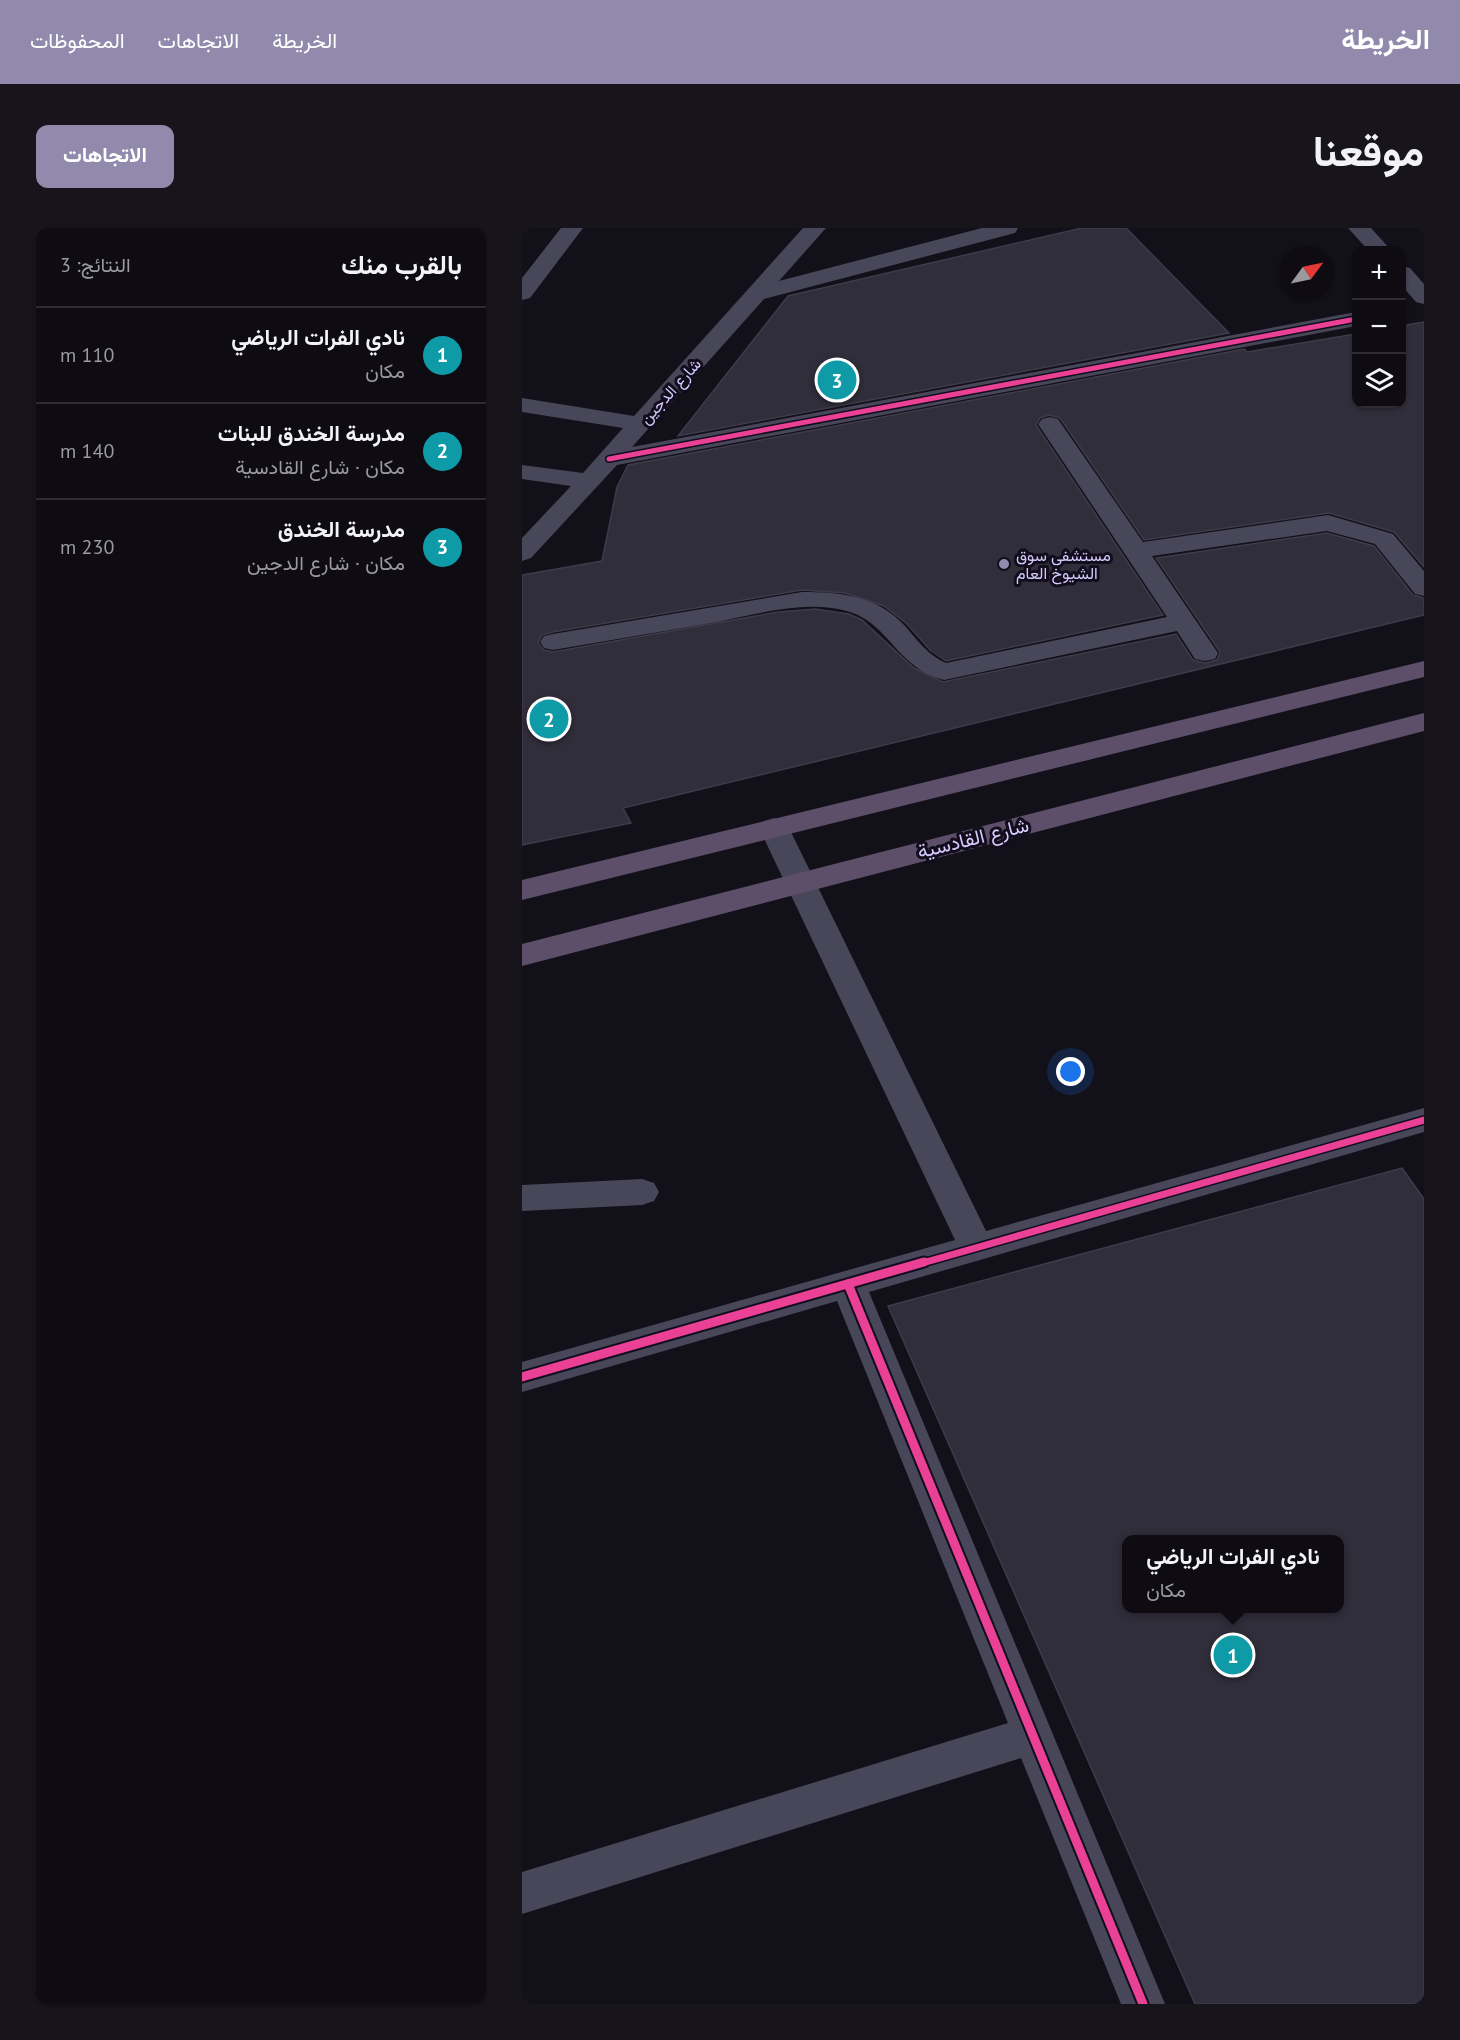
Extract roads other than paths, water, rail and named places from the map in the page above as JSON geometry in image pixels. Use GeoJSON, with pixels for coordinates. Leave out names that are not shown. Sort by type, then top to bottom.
{"type":"FeatureCollection","features":[{"type":"Feature","properties":{"kind":"main road"},"geometry":{"type":"LineString","coordinates":[[522,890],[1424,669]]}},
{"type":"Feature","properties":{"kind":"main road","name":"شارع القادسية"},"geometry":{"type":"LineString","coordinates":[[522,955],[1424,722]]}},
{"type":"Feature","properties":{"kind":"street"},"geometry":{"type":"LineString","coordinates":[[522,293],[572,228]]}},
{"type":"Feature","properties":{"kind":"street","name":"شارع الدجين"},"geometry":{"type":"LineString","coordinates":[[522,553],[590,481],[815,228]]}},
{"type":"Feature","properties":{"kind":"street"},"geometry":{"type":"LineString","coordinates":[[757,294],[1007,228]]}},
{"type":"Feature","properties":{"kind":"street"},"geometry":{"type":"LineString","coordinates":[[1359,228],[1376,246]]}},
{"type":"Feature","properties":{"kind":"street"},"geometry":{"type":"LineString","coordinates":[[1406,278],[1424,297]]}},
{"type":"Feature","properties":{"kind":"street"},"geometry":{"type":"LineString","coordinates":[[1406,310],[1424,306]]}},
{"type":"Feature","properties":{"kind":"street"},"geometry":{"type":"LineString","coordinates":[[609,459],[1352,320]]}},
{"type":"Feature","properties":{"kind":"street"},"geometry":{"type":"LineString","coordinates":[[522,405],[641,424]]}},
{"type":"Feature","properties":{"kind":"street"},"geometry":{"type":"LineString","coordinates":[[1050,424],[1205,653]]}},
{"type":"Feature","properties":{"kind":"street"},"geometry":{"type":"LineString","coordinates":[[522,472],[590,481]]}},
{"type":"Feature","properties":{"kind":"street"},"geometry":{"type":"LineString","coordinates":[[1136,551],[1301,525],[1328,523],[1384,538],[1424,588]]}},
{"type":"Feature","properties":{"kind":"street"},"geometry":{"type":"LineString","coordinates":[[553,642],[805,599],[858,605],[874,611],[926,665],[944,672],[1184,621]]}},
{"type":"Feature","properties":{"kind":"street"},"geometry":{"type":"LineString","coordinates":[[774,828],[976,1247]]}},
{"type":"Feature","properties":{"kind":"street"},"geometry":{"type":"LineString","coordinates":[[522,1377],[1424,1120]]}},
{"type":"Feature","properties":{"kind":"street"},"geometry":{"type":"LineString","coordinates":[[522,1198],[642,1192]]}},
{"type":"Feature","properties":{"kind":"street"},"geometry":{"type":"LineString","coordinates":[[848,1284],[1143,2004]]}},
{"type":"Feature","properties":{"kind":"street"},"geometry":{"type":"LineString","coordinates":[[522,1893],[1033,1735]]}},
{"type":"Feature","properties":{"kind":"place","name":"مدرسة الخندق"},"geometry":{"type":"Point","coordinates":[837,380]}},
{"type":"Feature","properties":{"kind":"place","name":"مستشفى سوق الشيوخ العام"},"geometry":{"type":"Point","coordinates":[1004,564]}},
{"type":"Feature","properties":{"kind":"place","name":"مدرسة الخندق للبنات"},"geometry":{"type":"Point","coordinates":[549,719]}},
{"type":"Feature","properties":{"kind":"place","name":"نادي الفرات الرياضي"},"geometry":{"type":"Point","coordinates":[1233,1655]}}]}
